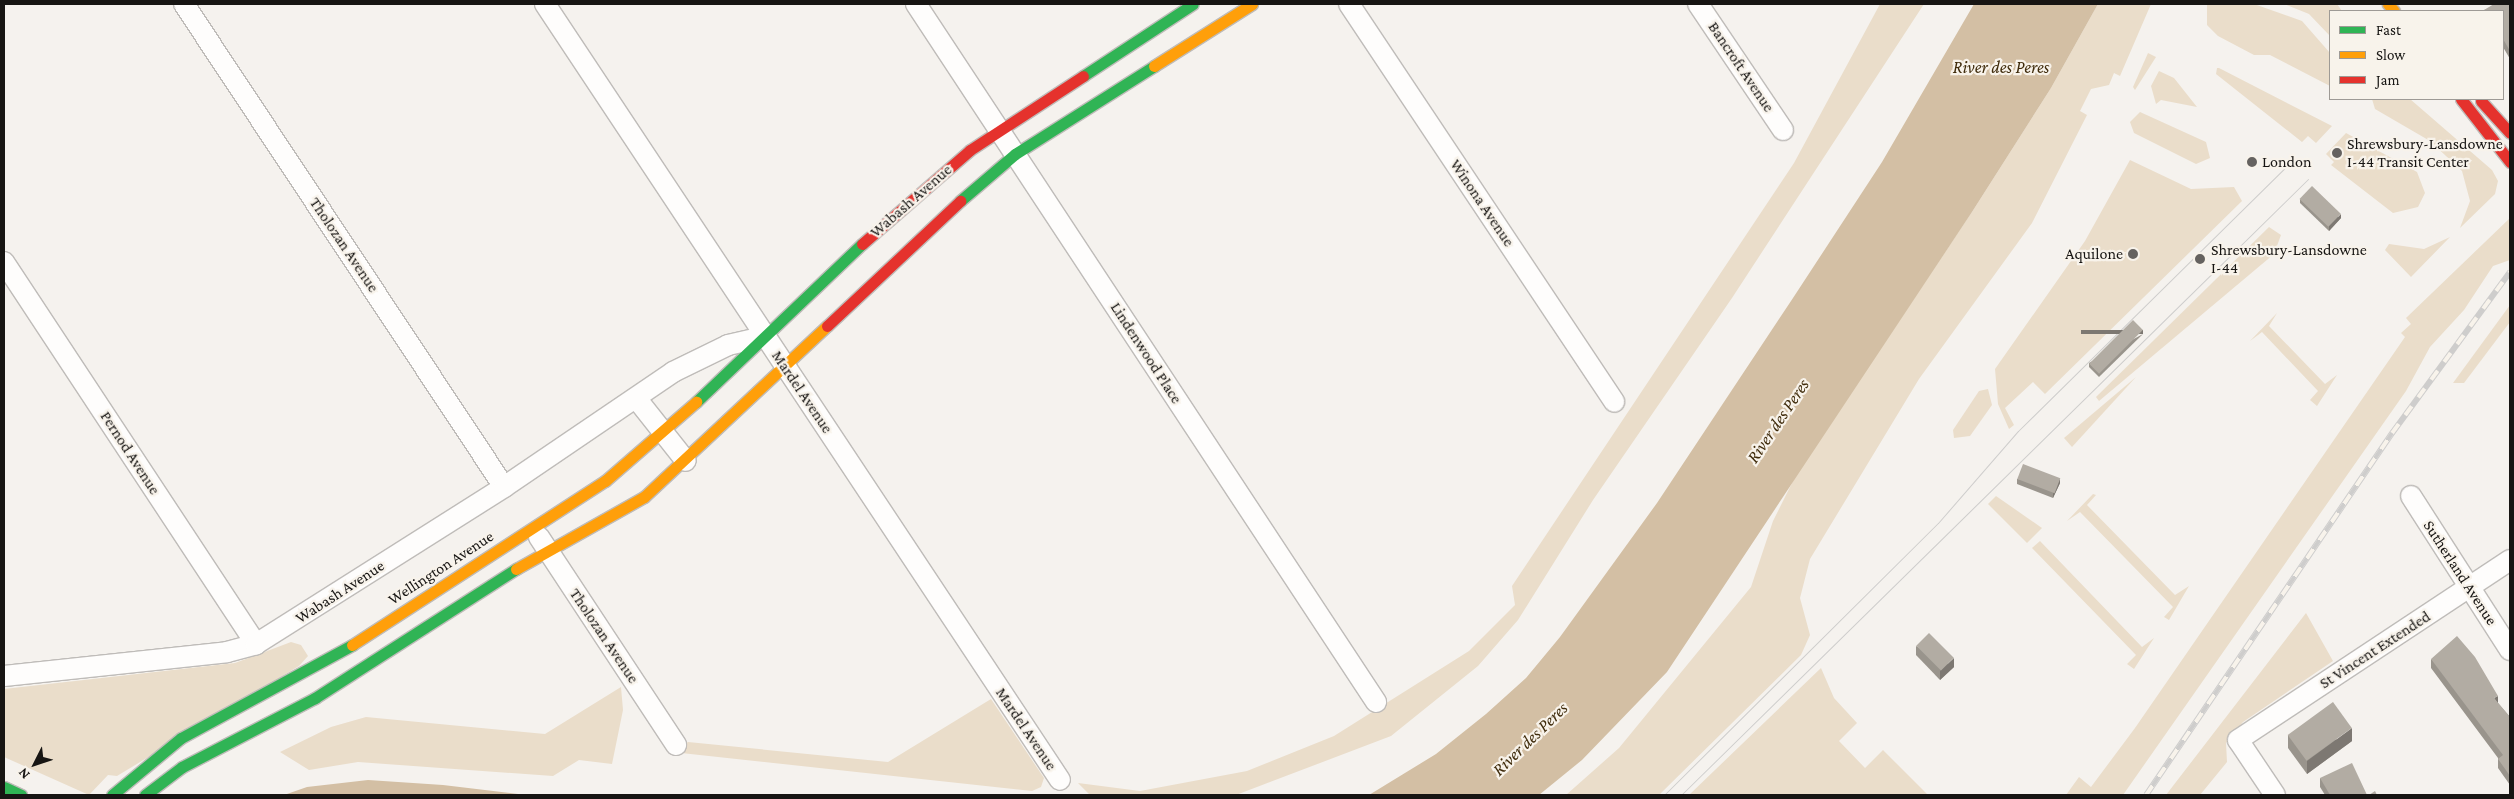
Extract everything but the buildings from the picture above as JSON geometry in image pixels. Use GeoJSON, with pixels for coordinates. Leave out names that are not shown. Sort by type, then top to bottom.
{"type":"FeatureCollection","features":[{"type":"Feature","properties":{"kind":"main road","name":"Wabash Avenue"},"geometry":{"type":"LineString","coordinates":[[766,337],[885,222],[970,150],[1193,4]]}},
{"type":"Feature","properties":{"kind":"main road","name":"Wabash Avenue"},"geometry":{"type":"LineString","coordinates":[[786,365],[931,226],[1015,154],[1252,4]]}},
{"type":"Feature","properties":{"kind":"main road"},"geometry":{"type":"LineString","coordinates":[[2462,100],[2510,162]]}},
{"type":"Feature","properties":{"kind":"main road"},"geometry":{"type":"LineString","coordinates":[[2479,100],[2510,133]]}},
{"type":"Feature","properties":{"kind":"main road","name":"Wellington Avenue"},"geometry":{"type":"LineString","coordinates":[[112,795],[129,777],[181,738],[326,662],[606,481],[663,432],[766,337]]}},
{"type":"Feature","properties":{"kind":"main road"},"geometry":{"type":"LineString","coordinates":[[145,795],[182,767],[315,698],[547,550],[644,497],[686,461],[786,365]]}},
{"type":"Feature","properties":{"kind":"main road"},"geometry":{"type":"LineString","coordinates":[[4,788],[21,795]]}},
{"type":"Feature","properties":{"kind":"street","name":"Tholozan Avenue"},"geometry":{"type":"LineString","coordinates":[[184,4],[504,487]]}},
{"type":"Feature","properties":{"kind":"street","name":"Mardel Avenue"},"geometry":{"type":"LineString","coordinates":[[545,4],[1060,780]]}},
{"type":"Feature","properties":{"kind":"street","name":"Lindenwood Place"},"geometry":{"type":"LineString","coordinates":[[916,4],[1376,702]]}},
{"type":"Feature","properties":{"kind":"street","name":"Winona Avenue"},"geometry":{"type":"LineString","coordinates":[[1349,4],[1614,402]]}},
{"type":"Feature","properties":{"kind":"street","name":"Bancroft Avenue"},"geometry":{"type":"LineString","coordinates":[[1698,4],[1783,130]]}},
{"type":"Feature","properties":{"kind":"street","name":"Pernod Avenue"},"geometry":{"type":"LineString","coordinates":[[4,262],[256,644]]}},
{"type":"Feature","properties":{"kind":"street","name":"Wabash Avenue"},"geometry":{"type":"LineString","coordinates":[[4,676],[227,652],[256,644],[504,487],[673,372],[728,345],[766,337]]}},
{"type":"Feature","properties":{"kind":"street"},"geometry":{"type":"LineString","coordinates":[[636,398],[686,461]]}},
{"type":"Feature","properties":{"kind":"street","name":"Sutherland Avenue"},"geometry":{"type":"LineString","coordinates":[[2410,496],[2510,650]]}},
{"type":"Feature","properties":{"kind":"street","name":"Tholozan Avenue"},"geometry":{"type":"LineString","coordinates":[[533,528],[676,745]]}},
{"type":"Feature","properties":{"kind":"street","name":"St Vincent Extended"},"geometry":{"type":"LineString","coordinates":[[2275,795],[2238,740],[2510,560]]}},
{"type":"Feature","properties":{"kind":"shaded area"},"geometry":{"type":"Polygon","coordinates":[[[1880,4],[1924,4],[1732,298],[1593,500],[1518,620],[1478,666],[1391,736],[1236,795],[1090,795],[1078,783],[1140,791],[1247,771],[1334,736],[1469,651],[1515,605],[1512,586],[1794,163],[1880,4]]]}},
{"type":"Feature","properties":{"kind":"shaded area"},"geometry":{"type":"Polygon","coordinates":[[[2098,4],[2151,4],[2120,76],[2114,73],[2109,85],[2091,89],[2080,111],[2087,115],[2032,223],[1919,379],[1810,559],[1800,598],[1810,635],[1801,655],[1659,795],[1566,795],[1619,748],[1751,587],[1773,521],[1798,471],[1972,212],[2051,88],[2098,4]]]}},
{"type":"Feature","properties":{"kind":"shaded area"},"geometry":{"type":"Polygon","coordinates":[[[2207,4],[2254,4],[2302,21],[2329,52],[2329,85],[2270,55],[2254,55],[2218,36],[2207,25],[2207,4]]]}},
{"type":"Feature","properties":{"kind":"shaded area"},"geometry":{"type":"Polygon","coordinates":[[[2284,4],[2337,4],[2341,10],[2329,10],[2329,35],[2309,14],[2284,4]]]}},
{"type":"Feature","properties":{"kind":"shaded area"},"geometry":{"type":"Polygon","coordinates":[[[2148,53],[2156,57],[2135,90],[2133,87],[2148,53]]]}},
{"type":"Feature","properties":{"kind":"shaded area"},"geometry":{"type":"Polygon","coordinates":[[[2217,68],[2332,126],[2316,143],[2308,136],[2302,142],[2216,74],[2217,68]]]}},
{"type":"Feature","properties":{"kind":"shaded area"},"geometry":{"type":"Polygon","coordinates":[[[2159,71],[2174,78],[2197,107],[2161,100],[2156,104],[2151,86],[2159,71]]]}},
{"type":"Feature","properties":{"kind":"shaded area"},"geometry":{"type":"Polygon","coordinates":[[[2372,100],[2411,100],[2492,170],[2498,181],[2495,194],[2460,228],[2470,201],[2462,171],[2430,141],[2375,109],[2372,100]]]}},
{"type":"Feature","properties":{"kind":"shaded area"},"geometry":{"type":"Polygon","coordinates":[[[2140,112],[2206,142],[2210,158],[2196,164],[2134,133],[2130,122],[2140,112]]]}},
{"type":"Feature","properties":{"kind":"shaded area"},"geometry":{"type":"Polygon","coordinates":[[[2346,133],[2417,172],[2425,193],[2418,207],[2393,213],[2331,165],[2334,162],[2326,154],[2346,133]]]}},
{"type":"Feature","properties":{"kind":"shaded area"},"geometry":{"type":"Polygon","coordinates":[[[2130,160],[2191,189],[2234,187],[2242,201],[2045,394],[2033,382],[2005,408],[2014,425],[2009,429],[1998,404],[1995,369],[2085,241],[2130,160]]]}},
{"type":"Feature","properties":{"kind":"shaded area"},"geometry":{"type":"Polygon","coordinates":[[[2510,218],[2510,260],[2493,266],[2464,310],[2430,347],[2406,391],[2123,795],[2066,795],[2079,777],[2091,787],[2135,728],[2405,337],[2401,333],[2411,324],[2406,318],[2510,218]]]}},
{"type":"Feature","properties":{"kind":"shaded area"},"geometry":{"type":"Polygon","coordinates":[[[2269,227],[2281,235],[2274,254],[2099,401],[2096,397],[2269,227]]]}},
{"type":"Feature","properties":{"kind":"shaded area"},"geometry":{"type":"Polygon","coordinates":[[[2450,237],[2411,277],[2385,250],[2389,244],[2424,249],[2450,237]]]}},
{"type":"Feature","properties":{"kind":"shaded area"},"geometry":{"type":"Polygon","coordinates":[[[2510,305],[2510,322],[2464,383],[2453,383],[2510,305]]]}},
{"type":"Feature","properties":{"kind":"shaded area"},"geometry":{"type":"Polygon","coordinates":[[[2277,313],[2269,326],[2325,384],[2337,375],[2317,406],[2310,400],[2318,391],[2262,332],[2250,341],[2277,313]]]}},
{"type":"Feature","properties":{"kind":"shaded area"},"geometry":{"type":"Polygon","coordinates":[[[2136,377],[2072,447],[2064,438],[2136,377]]]}},
{"type":"Feature","properties":{"kind":"shaded area"},"geometry":{"type":"Polygon","coordinates":[[[1988,389],[1992,405],[1970,436],[1954,438],[1953,430],[1979,391],[1988,389]]]}},
{"type":"Feature","properties":{"kind":"shaded area"},"geometry":{"type":"Polygon","coordinates":[[[2093,494],[2096,495],[2087,505],[2175,595],[2189,586],[2169,620],[2164,617],[2173,607],[2080,512],[2067,521],[2093,494]]]}},
{"type":"Feature","properties":{"kind":"shaded area"},"geometry":{"type":"Polygon","coordinates":[[[1996,496],[2042,528],[2027,543],[1988,504],[1996,496]]]}},
{"type":"Feature","properties":{"kind":"shaded area"},"geometry":{"type":"Polygon","coordinates":[[[2040,541],[2142,647],[2154,638],[2134,669],[2127,664],[2136,655],[2032,548],[2040,541]]]}},
{"type":"Feature","properties":{"kind":"shaded area"},"geometry":{"type":"Polygon","coordinates":[[[2306,613],[2333,661],[2243,722],[2226,743],[2227,762],[2200,795],[2166,795],[2306,613]]]}},
{"type":"Feature","properties":{"kind":"shaded area"},"geometry":{"type":"Polygon","coordinates":[[[291,642],[301,645],[308,656],[299,666],[117,776],[108,775],[89,795],[4,757],[4,689],[235,663],[291,642]]]}},
{"type":"Feature","properties":{"kind":"shaded area"},"geometry":{"type":"Polygon","coordinates":[[[1821,668],[1834,698],[1857,723],[1839,741],[1865,768],[1883,750],[1928,795],[1689,795],[1821,668]]]}},
{"type":"Feature","properties":{"kind":"shaded area"},"geometry":{"type":"Polygon","coordinates":[[[621,687],[623,710],[612,764],[579,760],[553,776],[358,762],[309,770],[280,752],[331,727],[366,717],[545,734],[621,687]]]}},
{"type":"Feature","properties":{"kind":"shaded area"},"geometry":{"type":"Polygon","coordinates":[[[991,699],[1044,778],[1041,787],[1032,791],[672,752],[688,742],[888,762],[991,699]]]}},
{"type":"Feature","properties":{"kind":"water","name":"River des Peres"},"geometry":{"type":"Polygon","coordinates":[[[1974,4],[2098,4],[2051,88],[1972,212],[1667,672],[1582,760],[1539,795],[1369,795],[1436,754],[1486,714],[1526,678],[1560,637],[1657,503],[1882,162],[1974,4]]]}},
{"type":"Feature","properties":{"kind":"water"},"geometry":{"type":"Polygon","coordinates":[[[368,780],[443,785],[526,795],[284,795],[307,787],[368,780]]]}},
{"type":"Feature","properties":{"kind":"tram line"},"geometry":{"type":"LineString","coordinates":[[1664,795],[1938,523],[2018,431],[2291,162]]}},
{"type":"Feature","properties":{"kind":"tram line"},"geometry":{"type":"LineString","coordinates":[[1681,795],[2308,179]]}},
{"type":"Feature","properties":{"kind":"railway"},"geometry":{"type":"LineString","coordinates":[[2146,795],[2392,433],[2510,272]]}},
{"type":"Feature","properties":{"kind":"traffic: fast"},"geometry":{"type":"LineString","coordinates":[[1083,76],[1193,4]]}},
{"type":"Feature","properties":{"kind":"traffic: fast"},"geometry":{"type":"LineString","coordinates":[[960,201],[1015,154],[1154,66]]}},
{"type":"Feature","properties":{"kind":"traffic: fast"},"geometry":{"type":"LineString","coordinates":[[696,402],[862,244]]}},
{"type":"Feature","properties":{"kind":"traffic: fast"},"geometry":{"type":"LineString","coordinates":[[145,795],[182,767],[315,698],[516,569]]}},
{"type":"Feature","properties":{"kind":"traffic: fast"},"geometry":{"type":"LineString","coordinates":[[112,795],[181,738],[352,645]]}},
{"type":"Feature","properties":{"kind":"traffic: fast"},"geometry":{"type":"LineString","coordinates":[[4,787],[21,795]]}},
{"type":"Feature","properties":{"kind":"traffic: slow"},"geometry":{"type":"LineString","coordinates":[[1154,66],[1252,4]]}},
{"type":"Feature","properties":{"kind":"traffic: slow"},"geometry":{"type":"LineString","coordinates":[[2388,4],[2393,10]]}},
{"type":"Feature","properties":{"kind":"traffic: slow"},"geometry":{"type":"LineString","coordinates":[[516,569],[644,497],[827,326]]}},
{"type":"Feature","properties":{"kind":"traffic: slow"},"geometry":{"type":"LineString","coordinates":[[352,645],[605,481],[696,402]]}},
{"type":"Feature","properties":{"kind":"traffic: jam"},"geometry":{"type":"LineString","coordinates":[[862,244],[970,150],[1083,76]]}},
{"type":"Feature","properties":{"kind":"traffic: jam"},"geometry":{"type":"LineString","coordinates":[[2462,100],[2510,162]]}},
{"type":"Feature","properties":{"kind":"traffic: jam"},"geometry":{"type":"LineString","coordinates":[[2481,101],[2510,133]]}},
{"type":"Feature","properties":{"kind":"traffic: jam"},"geometry":{"type":"LineString","coordinates":[[827,326],[960,201]]}},
{"type":"Feature","properties":{"kind":"place","name":"Shrewsbury-Lansdowne I-44 Transit Center"},"geometry":{"type":"Point","coordinates":[2337,153]}},
{"type":"Feature","properties":{"kind":"place","name":"London"},"geometry":{"type":"Point","coordinates":[2252,162]}},
{"type":"Feature","properties":{"kind":"place","name":"Aquilone"},"geometry":{"type":"Point","coordinates":[2133,254]}},
{"type":"Feature","properties":{"kind":"place","name":"Shrewsbury-Lansdowne I-44"},"geometry":{"type":"Point","coordinates":[2200,259]}}]}
